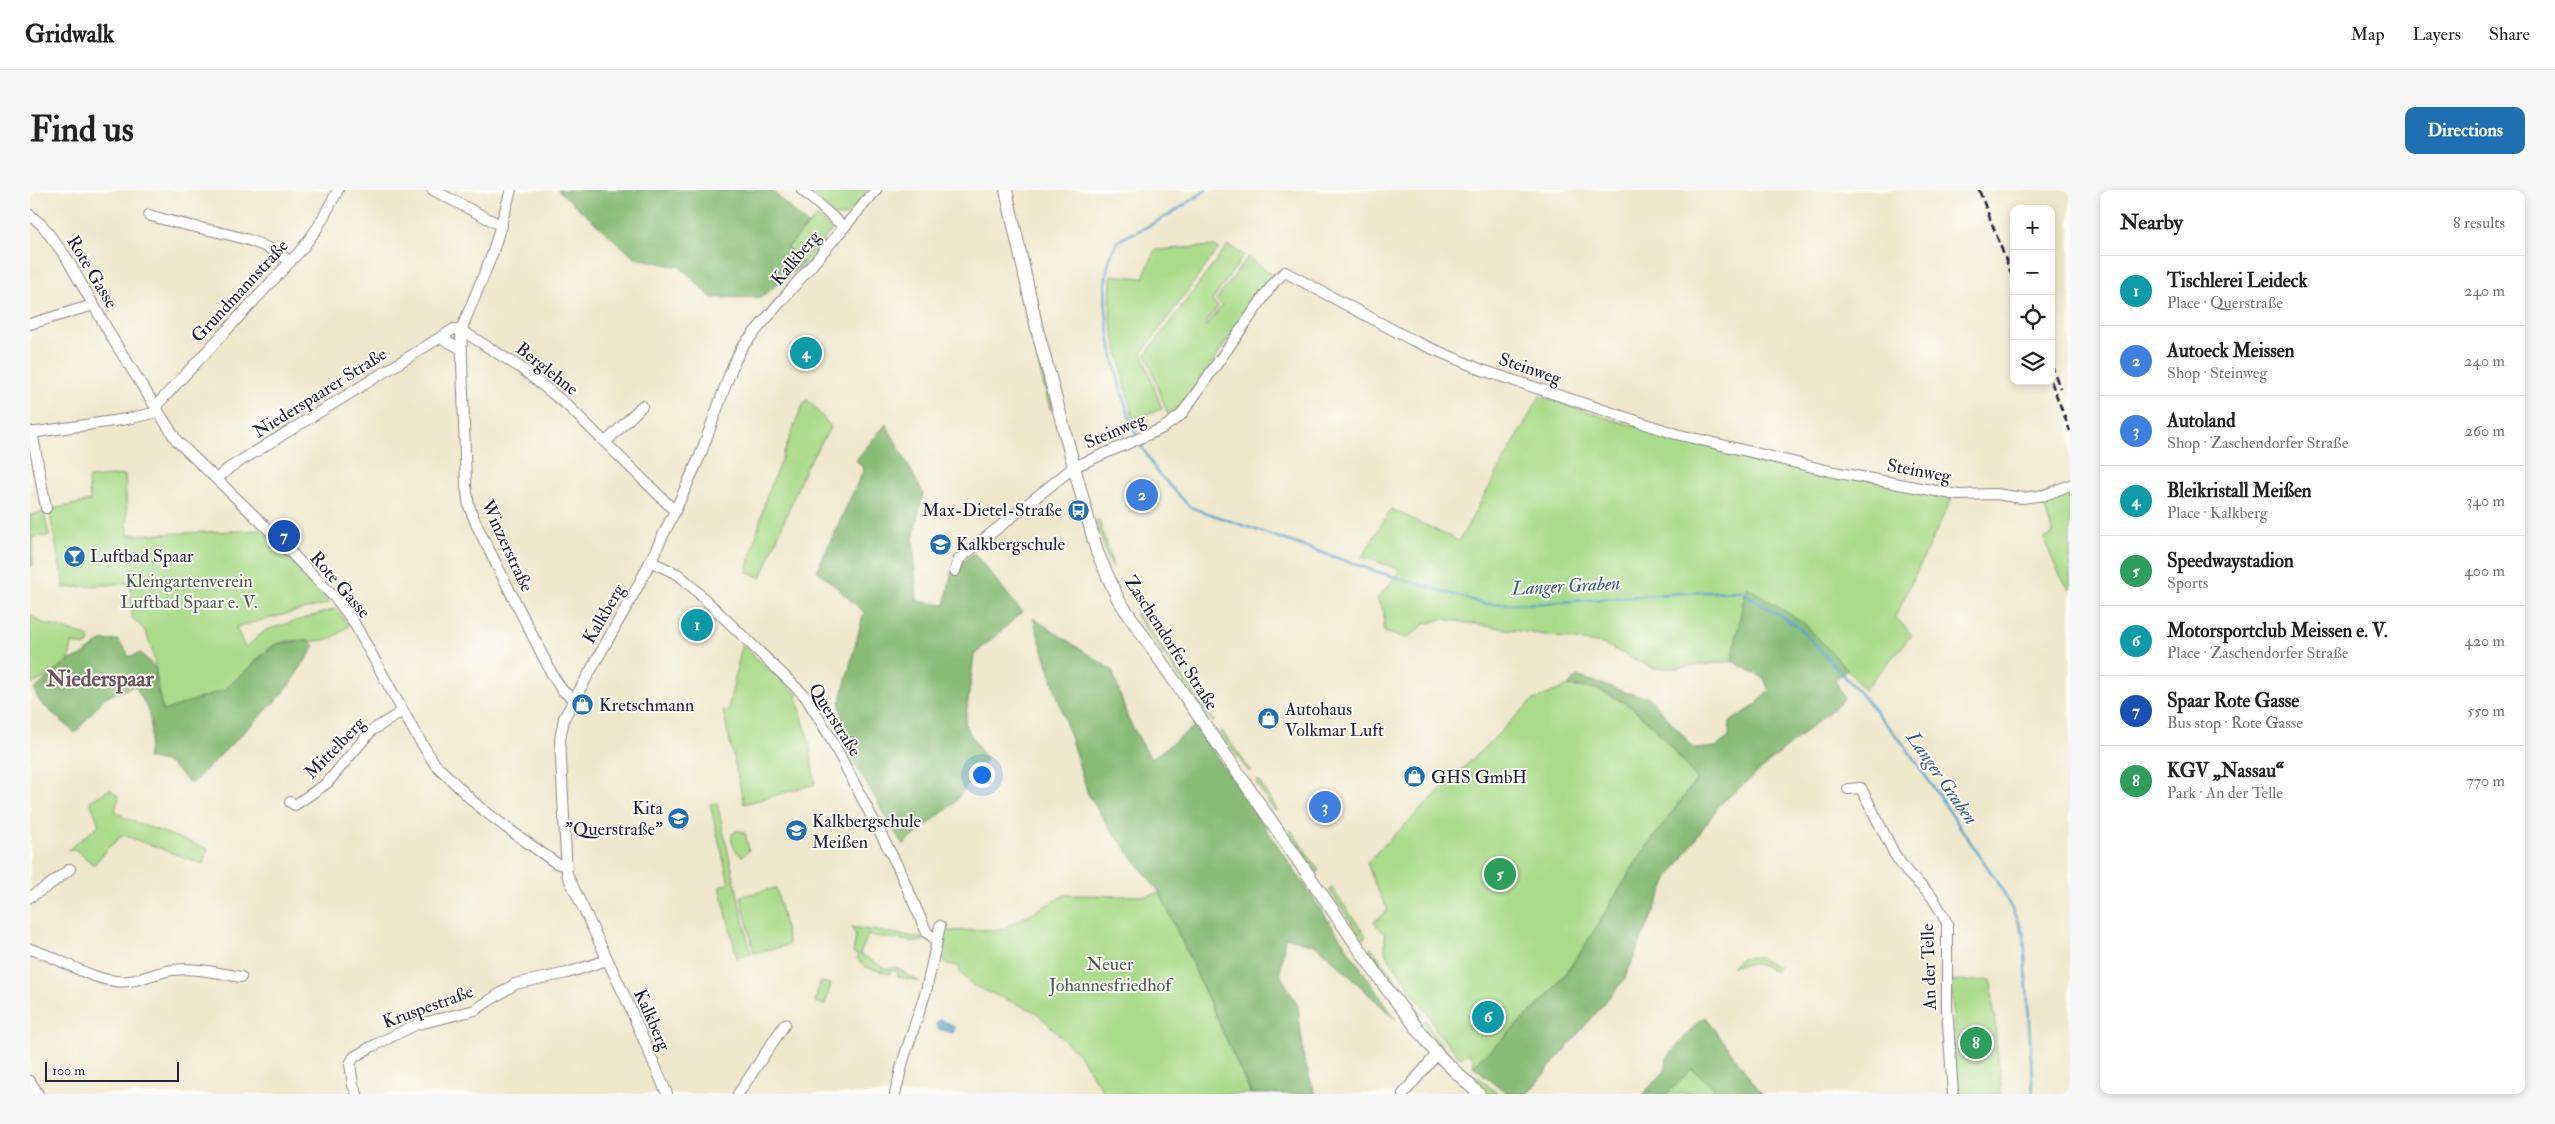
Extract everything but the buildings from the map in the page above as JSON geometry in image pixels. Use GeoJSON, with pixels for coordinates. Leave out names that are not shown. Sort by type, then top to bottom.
{"type":"FeatureCollection","features":[{"type":"Feature","properties":{"kind":"street","name":"Grundmannstraße"},"geometry":{"type":"LineString","coordinates":[[157,409],[290,261],[318,227],[338,190]]}},
{"type":"Feature","properties":{"kind":"street"},"geometry":{"type":"LineString","coordinates":[[433,190],[502,226]]}},
{"type":"Feature","properties":{"kind":"street"},"geometry":{"type":"LineString","coordinates":[[462,330],[502,226],[511,190]]}},
{"type":"Feature","properties":{"kind":"street"},"geometry":{"type":"LineString","coordinates":[[802,190],[844,227]]}},
{"type":"Feature","properties":{"kind":"street","name":"Kalkberg"},"geometry":{"type":"LineString","coordinates":[[667,1094],[570,883],[566,865],[560,740],[564,718],[573,698],[638,586],[675,511],[700,456],[733,365],[742,347],[876,190]]}},
{"type":"Feature","properties":{"kind":"street","name":"Zaschendorfer Straße"},"geometry":{"type":"LineString","coordinates":[[1006,190],[1033,313],[1097,552],[1118,599],[1133,624],[1248,785],[1382,982],[1438,1054],[1479,1094]]}},
{"type":"Feature","properties":{"kind":"street","name":"Rote Gasse"},"geometry":{"type":"LineString","coordinates":[[30,215],[42,225],[58,245],[177,441],[337,600],[353,621],[424,748],[446,776],[507,828],[556,863],[566,865]]}},
{"type":"Feature","properties":{"kind":"street"},"geometry":{"type":"LineString","coordinates":[[150,215],[233,236],[275,251],[290,261]]}},
{"type":"Feature","properties":{"kind":"street","name":"Steinweg"},"geometry":{"type":"LineString","coordinates":[[1074,467],[1173,422],[1188,407],[1263,296],[1285,272],[1412,340],[1482,370],[1676,434],[1834,472],[1958,495],[1996,494],[2022,498],[2045,495],[2070,485]]}},
{"type":"Feature","properties":{"kind":"street"},"geometry":{"type":"LineString","coordinates":[[30,324],[93,305]]}},
{"type":"Feature","properties":{"kind":"street","name":"Niederspaarer Straße"},"geometry":{"type":"LineString","coordinates":[[217,479],[229,468],[454,330],[462,330]]}},
{"type":"Feature","properties":{"kind":"street","name":"Winzerstraße"},"geometry":{"type":"LineString","coordinates":[[462,330],[465,479],[469,506],[477,526],[553,676],[562,690],[573,698]]}},
{"type":"Feature","properties":{"kind":"street","name":"Berglehne"},"geometry":{"type":"LineString","coordinates":[[462,330],[528,373],[567,405],[675,511]]}},
{"type":"Feature","properties":{"kind":"street"},"geometry":{"type":"LineString","coordinates":[[441,338],[462,349]]}},
{"type":"Feature","properties":{"kind":"street"},"geometry":{"type":"LineString","coordinates":[[606,442],[642,406]]}},
{"type":"Feature","properties":{"kind":"street"},"geometry":{"type":"LineString","coordinates":[[46,508],[31,432],[127,419],[157,409]]}},
{"type":"Feature","properties":{"kind":"street"},"geometry":{"type":"LineString","coordinates":[[955,571],[959,559],[1074,467]]}},
{"type":"Feature","properties":{"kind":"street","name":"Querstraße"},"geometry":{"type":"LineString","coordinates":[[650,561],[679,576],[689,584],[805,696],[829,735],[898,867],[928,933],[937,940]]}},
{"type":"Feature","properties":{"kind":"street","name":"Mittelberg"},"geometry":{"type":"LineString","coordinates":[[290,802],[295,805],[327,783],[371,731],[403,711]]}},
{"type":"Feature","properties":{"kind":"street","name":"An der Telle"},"geometry":{"type":"LineString","coordinates":[[1848,788],[1861,788],[1895,855],[1907,872],[1933,898],[1947,923],[1947,1008],[1953,1094]]}},
{"type":"Feature","properties":{"kind":"street"},"geometry":{"type":"LineString","coordinates":[[30,897],[70,869]]}},
{"type":"Feature","properties":{"kind":"street"},"geometry":{"type":"LineString","coordinates":[[895,1094],[903,1061],[926,991],[940,926]]}},
{"type":"Feature","properties":{"kind":"street"},"geometry":{"type":"LineString","coordinates":[[30,948],[99,977],[117,982],[147,978],[172,970],[196,970],[242,977]]}},
{"type":"Feature","properties":{"kind":"street","name":"Kruspestraße"},"geometry":{"type":"LineString","coordinates":[[357,1094],[350,1068],[354,1057],[371,1046],[415,1025],[482,1007],[508,987],[607,960]]}},
{"type":"Feature","properties":{"kind":"street"},"geometry":{"type":"LineString","coordinates":[[738,1094],[785,1024]]}},
{"type":"Feature","properties":{"kind":"street"},"geometry":{"type":"LineString","coordinates":[[1403,1094],[1409,1084],[1438,1054]]}},
{"type":"Feature","properties":{"kind":"street"},"geometry":{"type":"LineString","coordinates":[[30,1082],[38,1094]]}},
{"type":"Feature","properties":{"kind":"green space"},"geometry":{"type":"Polygon","coordinates":[[[558,190],[771,190],[808,225],[787,248],[804,263],[761,297],[712,298],[680,267],[635,258],[558,190]]]}},
{"type":"Feature","properties":{"kind":"green space"},"geometry":{"type":"Polygon","coordinates":[[[807,190],[868,190],[846,216],[836,216],[807,190]]]}},
{"type":"Feature","properties":{"kind":"green space"},"geometry":{"type":"Polygon","coordinates":[[[817,216],[832,230],[804,263],[787,248],[817,216]]]}},
{"type":"Feature","properties":{"kind":"green space"},"geometry":{"type":"Polygon","coordinates":[[[1228,245],[1244,255],[1212,301],[1218,306],[1205,325],[1207,326],[1222,305],[1216,300],[1248,257],[1271,274],[1270,279],[1182,406],[1168,415],[1146,354],[1228,245]]]}},
{"type":"Feature","properties":{"kind":"green space"},"geometry":{"type":"Polygon","coordinates":[[[1215,246],[1219,248],[1142,353],[1162,409],[1133,419],[1110,318],[1111,275],[1143,278],[1155,250],[1215,246]]]}},
{"type":"Feature","properties":{"kind":"green space"},"geometry":{"type":"Polygon","coordinates":[[[1025,312],[1028,312],[1053,409],[1050,409],[1025,312]]]}},
{"type":"Feature","properties":{"kind":"green space"},"geometry":{"type":"Polygon","coordinates":[[[1540,396],[1616,421],[1734,452],[1952,498],[1895,617],[1912,635],[1864,690],[1847,669],[1747,587],[1732,661],[1678,668],[1653,668],[1603,644],[1442,619],[1425,624],[1407,638],[1384,632],[1384,612],[1377,599],[1401,570],[1362,557],[1391,509],[1459,541],[1540,396]]]}},
{"type":"Feature","properties":{"kind":"green space"},"geometry":{"type":"Polygon","coordinates":[[[807,399],[831,427],[806,467],[761,578],[747,572],[766,498],[802,407],[807,399]]]}},
{"type":"Feature","properties":{"kind":"green space"},"geometry":{"type":"Polygon","coordinates":[[[886,424],[923,493],[913,539],[917,601],[945,605],[952,570],[974,553],[1022,612],[974,655],[965,725],[986,760],[954,803],[903,845],[847,751],[840,703],[864,612],[817,570],[864,469],[856,460],[886,424]]]}},
{"type":"Feature","properties":{"kind":"green space","name":"Kleingartenverein Luftbad Spaar e. V."},"geometry":{"type":"Polygon","coordinates":[[[125,475],[128,535],[262,530],[329,603],[236,627],[245,648],[266,630],[335,609],[349,625],[330,638],[314,641],[288,641],[277,644],[265,652],[225,690],[163,712],[150,642],[144,629],[132,618],[130,583],[64,588],[50,514],[53,509],[90,501],[88,478],[125,475]]]}},
{"type":"Feature","properties":{"kind":"green space"},"geometry":{"type":"Polygon","coordinates":[[[2070,486],[2070,591],[2058,572],[2044,539],[2053,534],[2041,496],[2070,486]]]}},
{"type":"Feature","properties":{"kind":"green space"},"geometry":{"type":"Polygon","coordinates":[[[44,512],[49,536],[32,537],[33,566],[30,566],[30,515],[44,512]]]}},
{"type":"Feature","properties":{"kind":"green space"},"geometry":{"type":"Polygon","coordinates":[[[1099,520],[1113,567],[1107,557],[1096,521],[1099,520]]]}},
{"type":"Feature","properties":{"kind":"green space"},"geometry":{"type":"Polygon","coordinates":[[[1746,586],[1805,624],[1847,669],[1835,680],[1844,699],[1719,805],[1668,879],[1624,980],[1527,1094],[1508,1094],[1473,1066],[1548,997],[1579,955],[1640,856],[1697,779],[1665,739],[1624,702],[1610,694],[1595,689],[1568,686],[1577,676],[1628,693],[1649,697],[1695,749],[1716,747],[1729,737],[1730,722],[1756,705],[1769,690],[1764,678],[1732,661],[1746,586]]]}},
{"type":"Feature","properties":{"kind":"green space"},"geometry":{"type":"Polygon","coordinates":[[[1137,613],[1215,721],[1212,722],[1135,614],[1137,613]]]}},
{"type":"Feature","properties":{"kind":"green space"},"geometry":{"type":"Polygon","coordinates":[[[30,614],[40,622],[87,636],[90,641],[86,646],[72,643],[69,660],[45,678],[30,684],[30,614]]]}},
{"type":"Feature","properties":{"kind":"green space"},"geometry":{"type":"Polygon","coordinates":[[[1033,618],[1112,670],[1128,719],[1151,759],[1195,726],[1199,730],[1396,1020],[1318,946],[1285,937],[1280,974],[1298,1006],[1304,1060],[1315,1094],[1251,1094],[1160,893],[1106,823],[1088,794],[1033,618]]]}},
{"type":"Feature","properties":{"kind":"green space"},"geometry":{"type":"Polygon","coordinates":[[[118,640],[127,652],[128,657],[141,653],[156,669],[156,686],[163,711],[224,690],[276,644],[309,640],[315,646],[283,694],[191,784],[169,763],[147,758],[151,736],[149,713],[135,686],[105,697],[75,733],[40,702],[34,690],[69,660],[80,657],[101,641],[118,640]]]}},
{"type":"Feature","properties":{"kind":"green space"},"geometry":{"type":"Polygon","coordinates":[[[742,645],[796,693],[809,742],[815,784],[744,804],[723,711],[728,710],[742,645]]]}},
{"type":"Feature","properties":{"kind":"green space"},"geometry":{"type":"Polygon","coordinates":[[[1568,686],[1597,689],[1630,706],[1653,726],[1697,779],[1640,856],[1579,955],[1547,997],[1473,1066],[1474,1059],[1468,1053],[1461,1058],[1436,1031],[1434,1023],[1385,952],[1385,935],[1374,922],[1388,910],[1375,885],[1367,862],[1532,701],[1568,686]]]}},
{"type":"Feature","properties":{"kind":"green space"},"geometry":{"type":"Polygon","coordinates":[[[1222,731],[1251,771],[1248,771],[1220,733],[1222,731]]]}},
{"type":"Feature","properties":{"kind":"green space"},"geometry":{"type":"Polygon","coordinates":[[[1258,780],[1278,811],[1274,810],[1256,783],[1258,780]]]}},
{"type":"Feature","properties":{"kind":"green space"},"geometry":{"type":"Polygon","coordinates":[[[110,789],[119,797],[115,810],[125,818],[208,849],[203,864],[123,835],[107,849],[94,865],[76,850],[68,850],[99,825],[90,801],[110,789]]]}},
{"type":"Feature","properties":{"kind":"green space"},"geometry":{"type":"Polygon","coordinates":[[[717,803],[751,954],[737,958],[720,886],[729,883],[710,804],[717,803]]]}},
{"type":"Feature","properties":{"kind":"green space"},"geometry":{"type":"Polygon","coordinates":[[[738,830],[745,833],[749,850],[743,856],[735,850],[732,840],[732,834],[738,830]]]}},
{"type":"Feature","properties":{"kind":"green space"},"geometry":{"type":"Polygon","coordinates":[[[1291,830],[1319,871],[1317,873],[1290,833],[1291,830]]]}},
{"type":"Feature","properties":{"kind":"green space"},"geometry":{"type":"Polygon","coordinates":[[[776,888],[789,945],[754,953],[741,896],[776,888]]]}},
{"type":"Feature","properties":{"kind":"green space"},"geometry":{"type":"Polygon","coordinates":[[[1332,888],[1366,936],[1363,939],[1329,890],[1332,888]]]}},
{"type":"Feature","properties":{"kind":"green space","name":"Neuer Johannesfriedhof"},"geometry":{"type":"Polygon","coordinates":[[[1160,893],[1251,1094],[1105,1094],[1080,1056],[1036,1012],[974,986],[960,973],[959,966],[947,964],[939,954],[944,928],[951,931],[1003,929],[1065,895],[1145,896],[1160,893]]]}},
{"type":"Feature","properties":{"kind":"green space"},"geometry":{"type":"Polygon","coordinates":[[[851,927],[928,939],[917,942],[868,935],[860,954],[886,969],[895,967],[920,982],[897,976],[898,972],[891,970],[890,974],[865,967],[857,959],[858,955],[853,953],[856,935],[851,927]]]}},
{"type":"Feature","properties":{"kind":"green space"},"geometry":{"type":"Polygon","coordinates":[[[1371,947],[1422,1015],[1416,1020],[1376,965],[1369,949],[1371,947]]]}},
{"type":"Feature","properties":{"kind":"green space"},"geometry":{"type":"Polygon","coordinates":[[[1757,957],[1779,968],[1775,972],[1759,965],[1732,966],[1742,958],[1757,957]]]}},
{"type":"Feature","properties":{"kind":"green space"},"geometry":{"type":"Polygon","coordinates":[[[1991,980],[2001,1094],[1958,1094],[1951,982],[1991,980]]]}},
{"type":"Feature","properties":{"kind":"green space"},"geometry":{"type":"Polygon","coordinates":[[[820,982],[831,984],[825,1005],[815,1002],[820,982]]]}},
{"type":"Feature","properties":{"kind":"green space"},"geometry":{"type":"Polygon","coordinates":[[[1705,1017],[1762,1094],[1713,1094],[1712,1085],[1692,1069],[1667,1094],[1643,1094],[1665,1071],[1667,1058],[1698,1022],[1705,1017]]]}},
{"type":"Feature","properties":{"kind":"green space"},"geometry":{"type":"Polygon","coordinates":[[[1426,1020],[1432,1034],[1462,1067],[1460,1070],[1419,1024],[1426,1020]]]}},
{"type":"Feature","properties":{"kind":"green space"},"geometry":{"type":"Polygon","coordinates":[[[1692,1069],[1712,1085],[1713,1094],[1667,1094],[1692,1069]]]}},
{"type":"Feature","properties":{"kind":"green space"},"geometry":{"type":"Polygon","coordinates":[[[1469,1075],[1477,1076],[1498,1094],[1486,1094],[1467,1077],[1469,1075]]]}},
{"type":"Feature","properties":{"kind":"water"},"geometry":{"type":"Polygon","coordinates":[[[940,1019],[955,1028],[953,1033],[938,1029],[936,1024],[940,1019]]]}},
{"type":"Feature","properties":{"kind":"waterway","name":"Langer Graben"},"geometry":{"type":"LineString","coordinates":[[1137,437],[1122,394],[1110,338],[1106,310],[1106,283],[1109,260],[1118,242],[1122,239],[1165,217],[1206,190]]}},
{"type":"Feature","properties":{"kind":"waterway","name":"Langer Graben"},"geometry":{"type":"LineString","coordinates":[[1139,442],[1157,472],[1190,507],[1375,571],[1485,604],[1548,603],[1682,593],[1741,591],[1800,628],[1905,746],[2001,887],[2024,934],[2033,1094]]}},
{"type":"Feature","properties":{"kind":"railway"},"geometry":{"type":"LineString","coordinates":[[1979,190],[2010,271]]}},
{"type":"Feature","properties":{"kind":"railway"},"geometry":{"type":"LineString","coordinates":[[2055,375],[2060,388]]}},
{"type":"Feature","properties":{"kind":"railway"},"geometry":{"type":"LineString","coordinates":[[2053,385],[2070,431]]}},
{"type":"Feature","properties":{"kind":"place","name":"Bleikristall Meißen"},"geometry":{"type":"Point","coordinates":[806,353]}},
{"type":"Feature","properties":{"kind":"place","name":"Autoeck Meissen"},"geometry":{"type":"Point","coordinates":[1142,495]}},
{"type":"Feature","properties":{"kind":"place","name":"Max-Dietel-Straße"},"geometry":{"type":"Point","coordinates":[1078,510]}},
{"type":"Feature","properties":{"kind":"place","name":"Spaar Rote Gasse"},"geometry":{"type":"Point","coordinates":[284,536]}},
{"type":"Feature","properties":{"kind":"place","name":"Kalkbergschule"},"geometry":{"type":"Point","coordinates":[940,544]}},
{"type":"Feature","properties":{"kind":"place","name":"Luftbad Spaar"},"geometry":{"type":"Point","coordinates":[74,556]}},
{"type":"Feature","properties":{"kind":"place","name":"Tischlerei Leideck"},"geometry":{"type":"Point","coordinates":[697,625]}},
{"type":"Feature","properties":{"kind":"place","name":"Kretschmann"},"geometry":{"type":"Point","coordinates":[583,705]}},
{"type":"Feature","properties":{"kind":"place","name":"Autohaus Volkmar Luft"},"geometry":{"type":"Point","coordinates":[1269,719]}},
{"type":"Feature","properties":{"kind":"place","name":"GHS GmbH"},"geometry":{"type":"Point","coordinates":[1415,777]}},
{"type":"Feature","properties":{"kind":"place","name":"Autoland"},"geometry":{"type":"Point","coordinates":[1325,807]}},
{"type":"Feature","properties":{"kind":"place","name":"Kita \"Querstraße\""},"geometry":{"type":"Point","coordinates":[679,818]}},
{"type":"Feature","properties":{"kind":"place","name":"Kalkbergschule Meißen"},"geometry":{"type":"Point","coordinates":[796,831]}},
{"type":"Feature","properties":{"kind":"place","name":"Speedwaystadion"},"geometry":{"type":"Point","coordinates":[1500,874]}},
{"type":"Feature","properties":{"kind":"place","name":"Motorsportclub Meissen e. V."},"geometry":{"type":"Point","coordinates":[1488,1017]}},
{"type":"Feature","properties":{"kind":"place","name":"KGV „Nassau“"},"geometry":{"type":"Point","coordinates":[1976,1043]}},
{"type":"Feature","properties":{"kind":"district","name":"Niederspaar"},"geometry":{"type":"Point","coordinates":[100,679]}}]}
